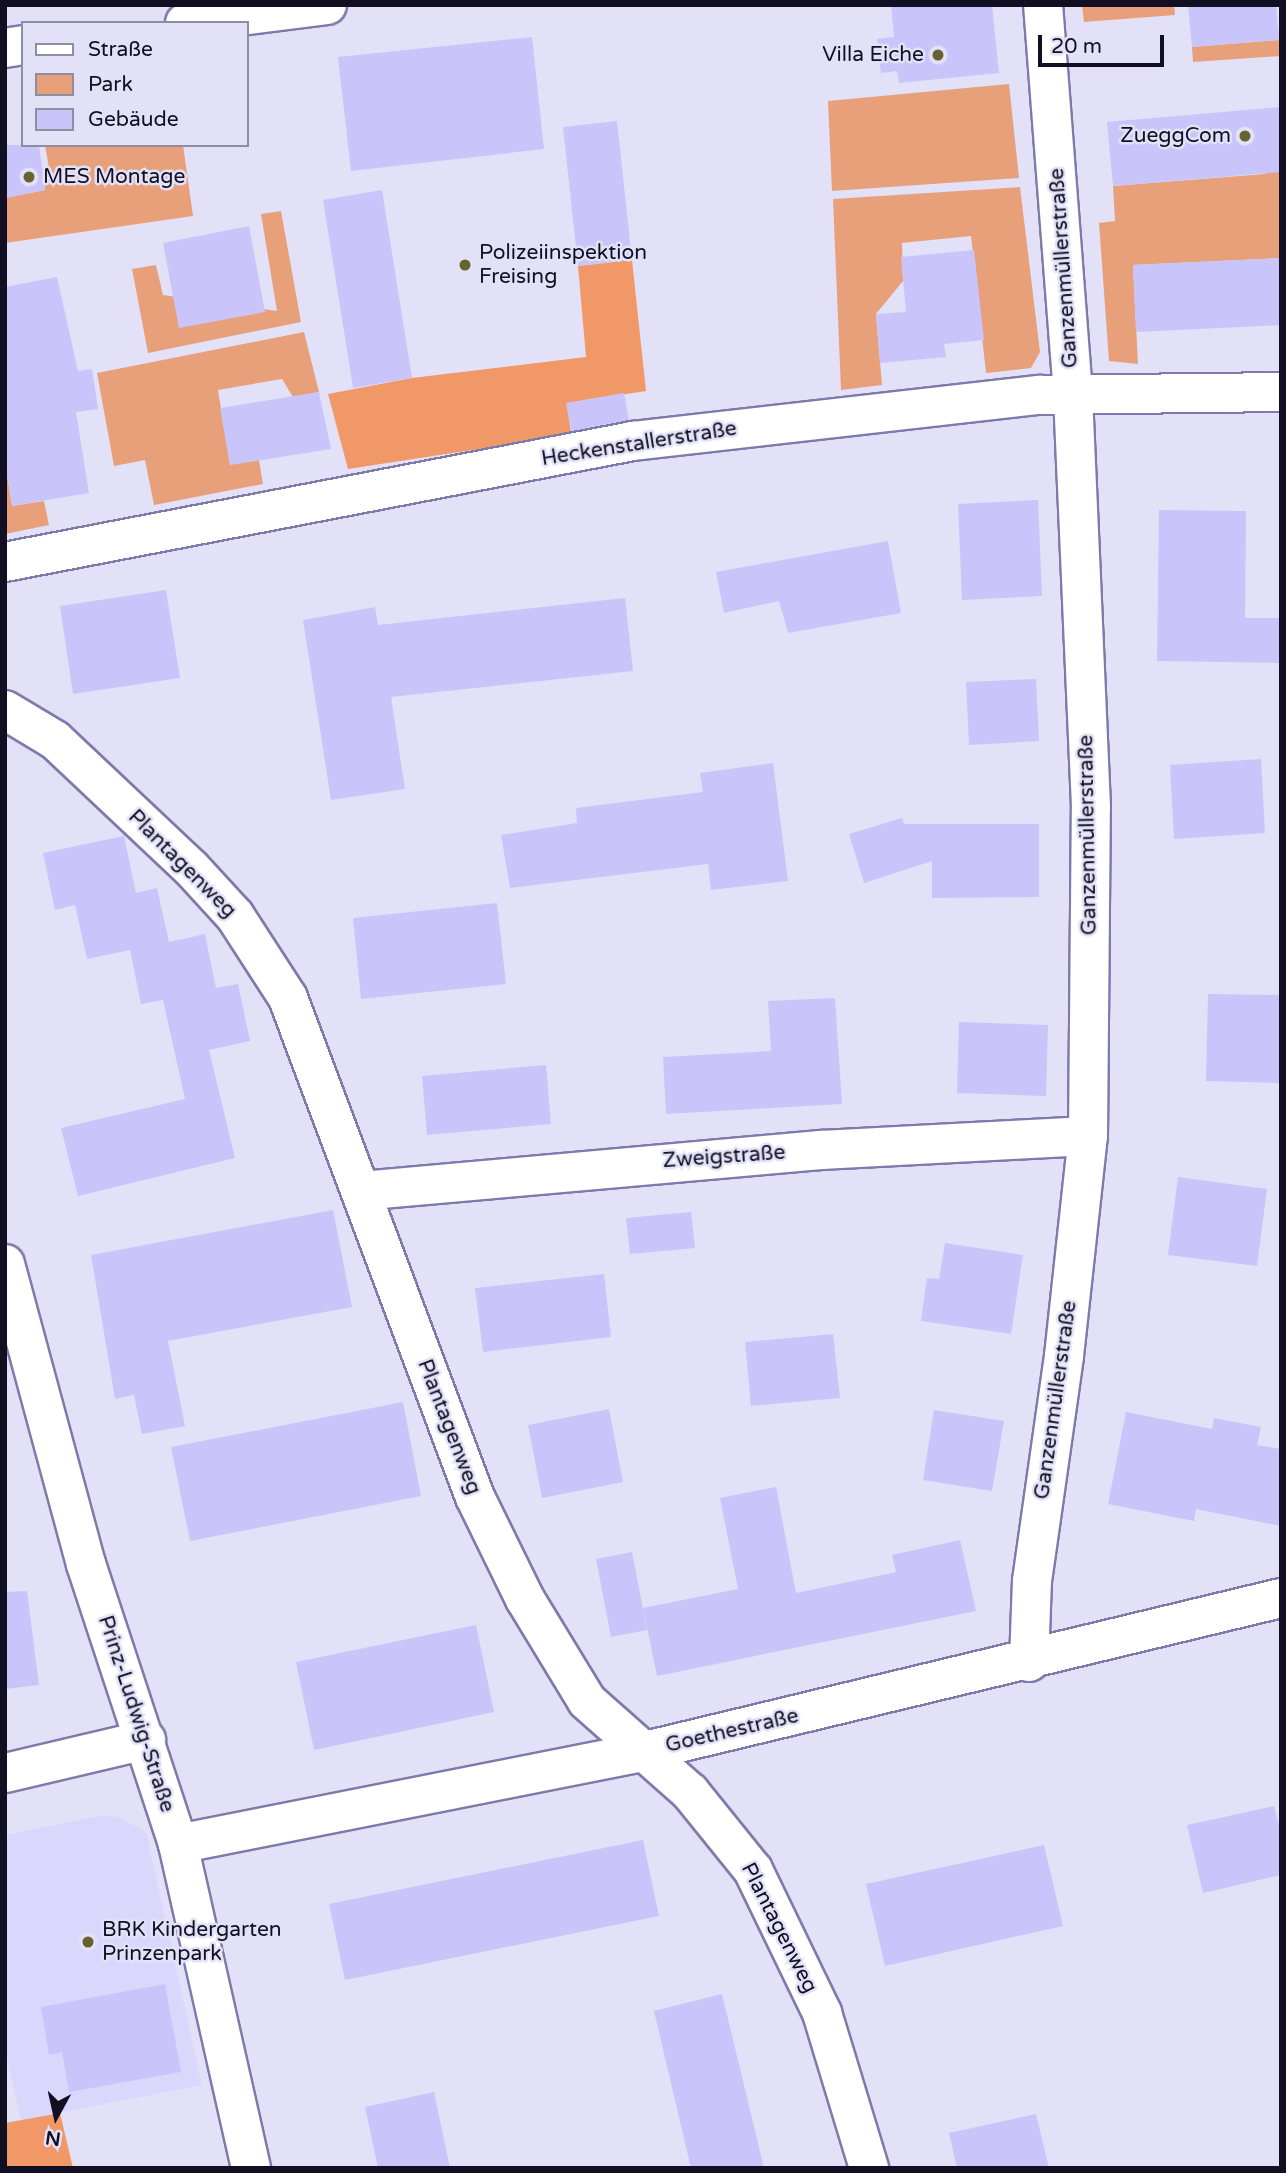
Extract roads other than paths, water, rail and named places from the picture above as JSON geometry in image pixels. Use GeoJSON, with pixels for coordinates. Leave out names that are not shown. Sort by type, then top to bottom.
{"type":"FeatureCollection","features":[{"type":"Feature","properties":{"kind":"street"},"geometry":{"type":"LineString","coordinates":[[201,21],[327,5]]}},
{"type":"Feature","properties":{"kind":"street","name":"Ganzenmüllerstraße"},"geometry":{"type":"LineString","coordinates":[[1029,1662],[1032,1581],[1064,1356],[1088,1136],[1091,807],[1073,394],[1042,5]]}},
{"type":"Feature","properties":{"kind":"street","name":"Heckenstallerstraße"},"geometry":{"type":"LineString","coordinates":[[5,562],[633,441],[892,409],[1073,394],[1281,392]]}},
{"type":"Feature","properties":{"kind":"street","name":"Plantagenweg"},"geometry":{"type":"LineString","coordinates":[[5,710],[55,740],[191,868],[235,916],[288,998],[475,1497],[525,1599],[587,1701],[641,1752],[690,1792],[753,1870],[822,2013],[869,2168]]}},
{"type":"Feature","properties":{"kind":"street","name":"Zweigstraße"},"geometry":{"type":"LineString","coordinates":[[361,1191],[821,1150],[1088,1136]]}},
{"type":"Feature","properties":{"kind":"street","name":"Prinz-Ludwig-Straße"},"geometry":{"type":"LineString","coordinates":[[5,1264],[86,1564],[178,1844],[251,2168]]}},
{"type":"Feature","properties":{"kind":"street","name":"Goethestraße"},"geometry":{"type":"LineString","coordinates":[[178,1844],[641,1752],[1029,1662],[1281,1598]]}},
{"type":"Feature","properties":{"kind":"street"},"geometry":{"type":"LineString","coordinates":[[5,1773],[146,1740]]}},
{"type":"Feature","properties":{"kind":"place","name":"Villa Eiche"},"geometry":{"type":"Point","coordinates":[938,55]}},
{"type":"Feature","properties":{"kind":"place","name":"ZueggCom"},"geometry":{"type":"Point","coordinates":[1245,136]}},
{"type":"Feature","properties":{"kind":"place","name":"MES Montage"},"geometry":{"type":"Point","coordinates":[29,177]}},
{"type":"Feature","properties":{"kind":"place","name":"Polizeiinspektion Freising"},"geometry":{"type":"Point","coordinates":[465,265]}},
{"type":"Feature","properties":{"kind":"place","name":"BRK Kindergarten Prinzenpark"},"geometry":{"type":"Point","coordinates":[88,1942]}}]}
